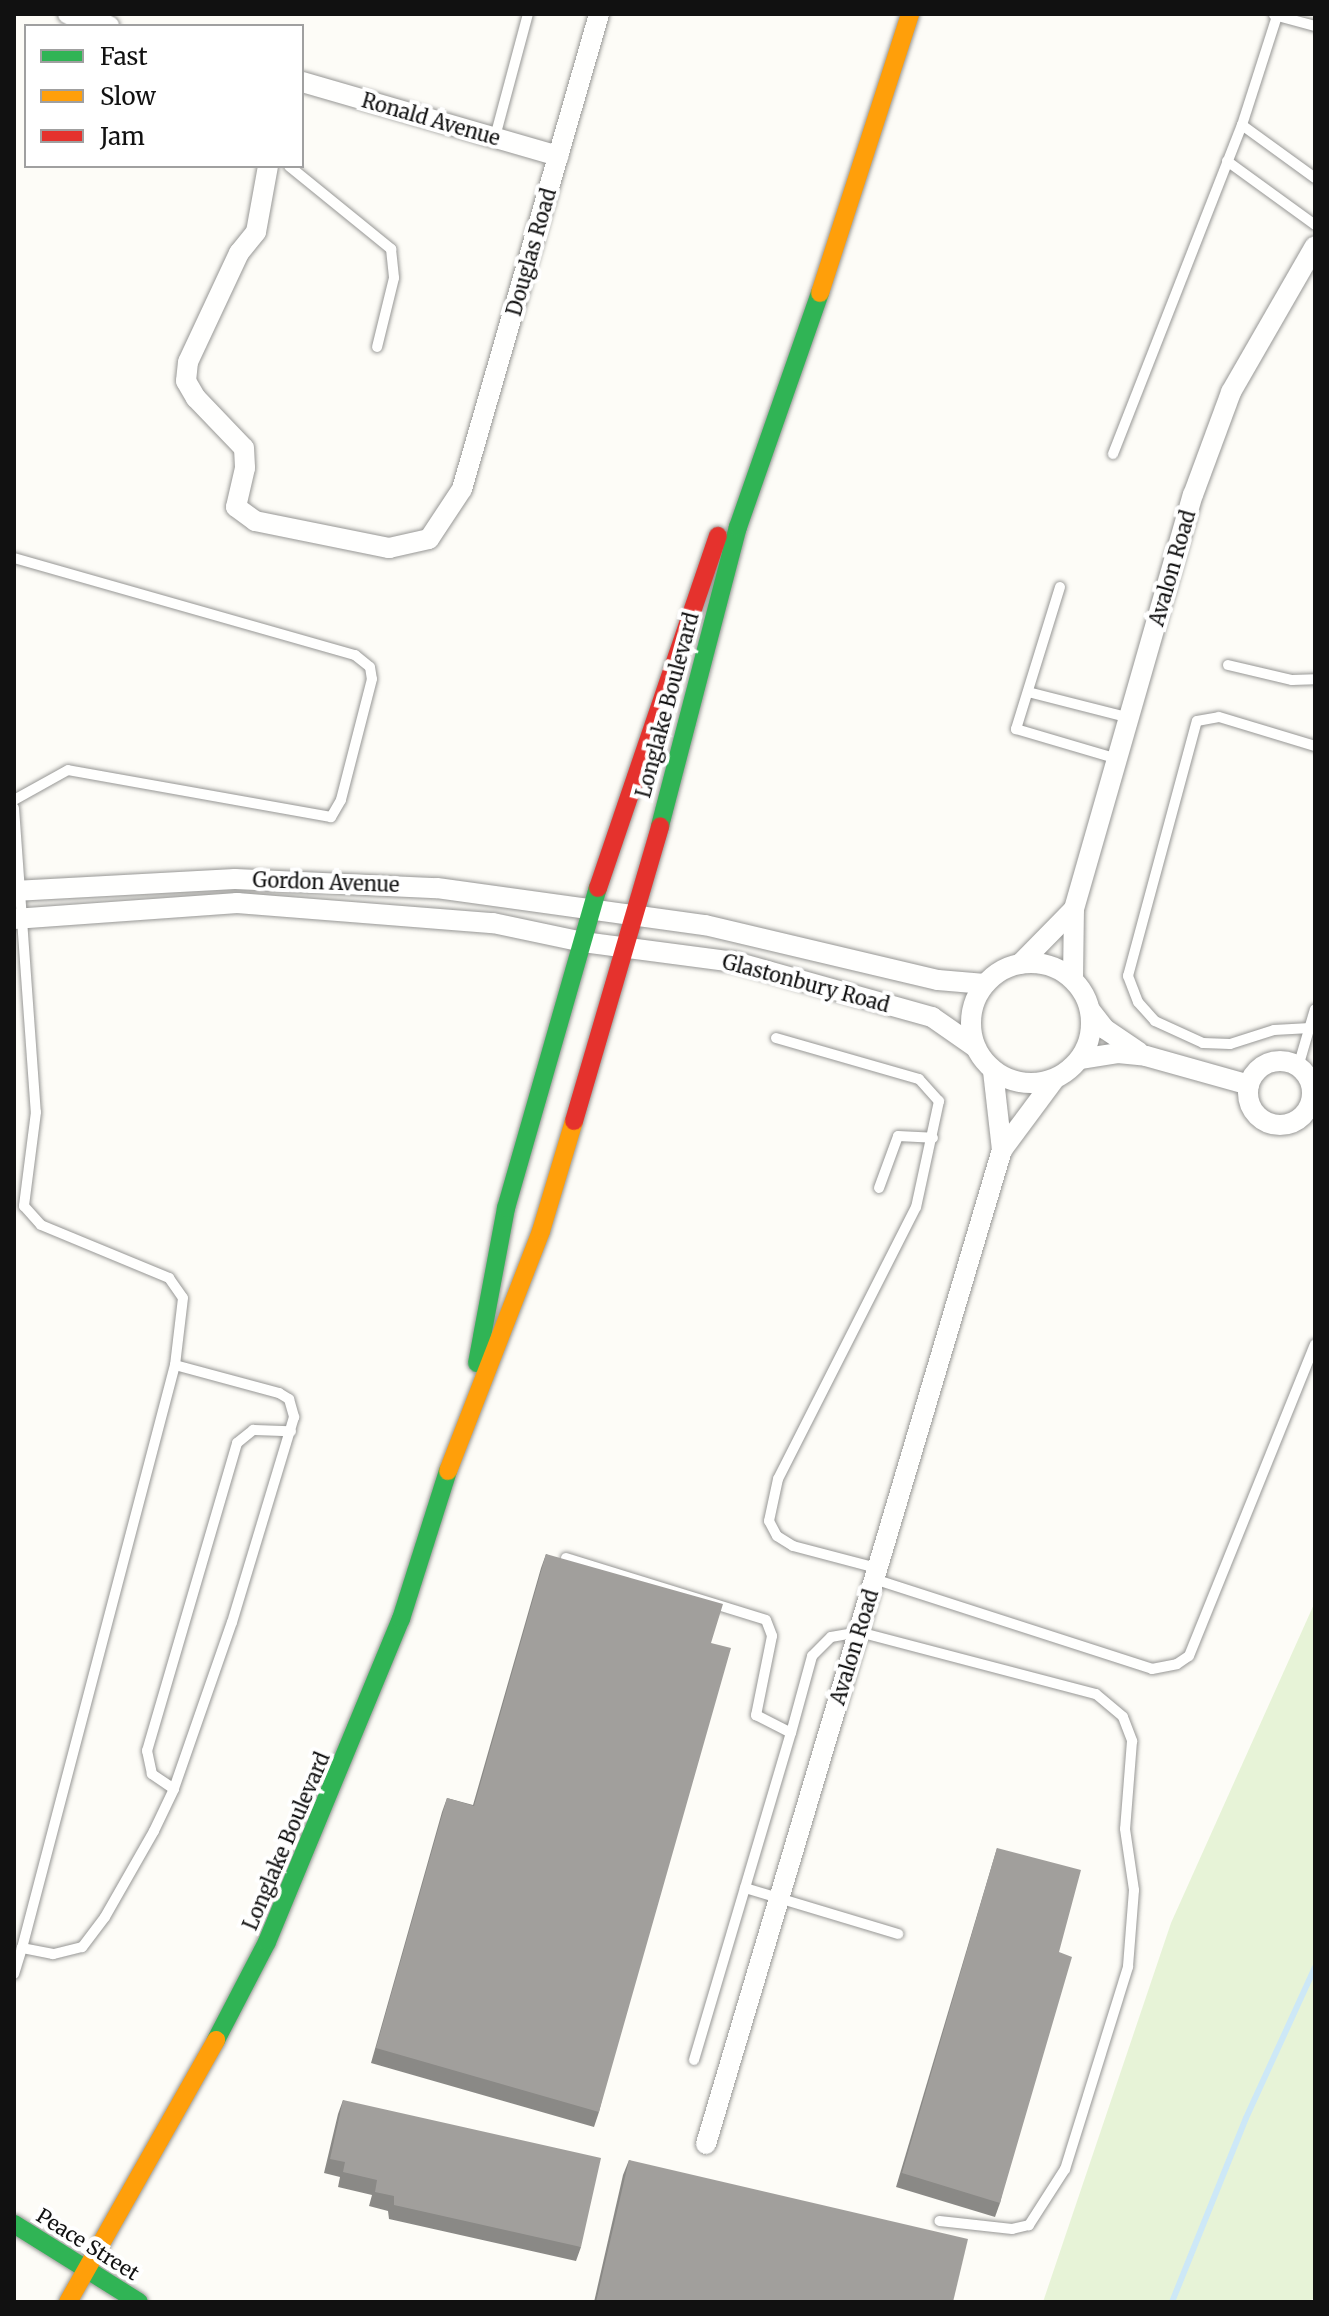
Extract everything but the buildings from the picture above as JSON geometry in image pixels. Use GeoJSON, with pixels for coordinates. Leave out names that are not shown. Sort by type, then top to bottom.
{"type":"FeatureCollection","features":[{"type":"Feature","properties":{"kind":"main road","name":"Longlake Boulevard"},"geometry":{"type":"LineString","coordinates":[[469,1407],[506,1208],[592,906],[667,678],[848,183],[899,14]]}},
{"type":"Feature","properties":{"kind":"main road","name":"Longlake Boulevard"},"geometry":{"type":"LineString","coordinates":[[68,2302],[237,2003],[303,1862],[401,1619],[469,1407],[541,1231],[637,913],[738,527],[858,185],[910,14]]}},
{"type":"Feature","properties":{"kind":"main road","name":"Peace Street"},"geometry":{"type":"LineString","coordinates":[[14,2224],[139,2302]]}},
{"type":"Feature","properties":{"kind":"street"},"geometry":{"type":"LineString","coordinates":[[68,14],[102,24]]}},
{"type":"Feature","properties":{"kind":"street","name":"Douglas Road"},"geometry":{"type":"LineString","coordinates":[[268,168],[256,232],[225,279],[188,362],[186,381],[196,398],[244,448],[245,468],[236,507],[255,521],[389,548],[429,539],[462,489],[599,14]]}},
{"type":"Feature","properties":{"kind":"street","name":"Ronald Avenue"},"geometry":{"type":"LineString","coordinates":[[304,83],[559,156]]}},
{"type":"Feature","properties":{"kind":"street","name":"Avalon Road"},"geometry":{"type":"LineString","coordinates":[[1074,909],[1212,438],[1231,392],[1315,246]]}},
{"type":"Feature","properties":{"kind":"street","name":"Gordon Avenue"},"geometry":{"type":"LineString","coordinates":[[18,891],[235,879],[345,881],[637,913]]}},
{"type":"Feature","properties":{"kind":"street","name":"Gordon Avenue"},"geometry":{"type":"LineString","coordinates":[[19,919],[237,903],[295,905],[447,917],[583,942],[628,945]]}},
{"type":"Feature","properties":{"kind":"street"},"geometry":{"type":"LineString","coordinates":[[1074,909],[1020,964],[985,984],[971,1014],[975,1047],[993,1071],[1021,1083],[1054,1080],[1080,1059],[1118,1053],[1146,1056],[1249,1085]]}},
{"type":"Feature","properties":{"kind":"street"},"geometry":{"type":"LineString","coordinates":[[1073,979],[1074,909]]}},
{"type":"Feature","properties":{"kind":"street","name":"Glastonbury Road"},"geometry":{"type":"LineString","coordinates":[[637,913],[897,971],[985,984]]}},
{"type":"Feature","properties":{"kind":"street","name":"Glastonbury Road"},"geometry":{"type":"LineString","coordinates":[[628,945],[735,962],[917,1013],[956,1031],[975,1047]]}},
{"type":"Feature","properties":{"kind":"street"},"geometry":{"type":"LineString","coordinates":[[1020,964],[1057,968],[1073,979],[1090,1010],[1121,1043],[1146,1056]]}},
{"type":"Feature","properties":{"kind":"street"},"geometry":{"type":"LineString","coordinates":[[1080,1059],[1092,1027],[1090,1010]]}},
{"type":"Feature","properties":{"kind":"street"},"geometry":{"type":"LineString","coordinates":[[1269,1063],[1308,1077],[1305,1113],[1276,1125],[1251,1106],[1249,1085],[1269,1063]]}},
{"type":"Feature","properties":{"kind":"street","name":"Avalon Road"},"geometry":{"type":"LineString","coordinates":[[993,1071],[1002,1150]]}},
{"type":"Feature","properties":{"kind":"street","name":"Avalon Road"},"geometry":{"type":"LineString","coordinates":[[706,2144],[1002,1150],[1054,1080]]}},
{"type":"Feature","properties":{"kind":"lane"},"geometry":{"type":"LineString","coordinates":[[495,137],[528,14]]}},
{"type":"Feature","properties":{"kind":"lane"},"geometry":{"type":"LineString","coordinates":[[1113,454],[1242,125],[1275,15],[1315,26]]}},
{"type":"Feature","properties":{"kind":"lane"},"geometry":{"type":"LineString","coordinates":[[1242,125],[1315,178]]}},
{"type":"Feature","properties":{"kind":"lane"},"geometry":{"type":"LineString","coordinates":[[1227,161],[1315,225]]}},
{"type":"Feature","properties":{"kind":"lane"},"geometry":{"type":"LineString","coordinates":[[291,168],[391,249],[394,278],[377,347]]}},
{"type":"Feature","properties":{"kind":"lane"},"geometry":{"type":"LineString","coordinates":[[14,558],[355,655],[370,667],[372,679],[341,800],[331,817],[68,770],[14,800]]}},
{"type":"Feature","properties":{"kind":"lane"},"geometry":{"type":"LineString","coordinates":[[1060,587],[1016,729],[1118,759]]}},
{"type":"Feature","properties":{"kind":"lane"},"geometry":{"type":"LineString","coordinates":[[1228,665],[1292,680],[1315,679]]}},
{"type":"Feature","properties":{"kind":"lane"},"geometry":{"type":"LineString","coordinates":[[1028,692],[1130,718]]}},
{"type":"Feature","properties":{"kind":"lane"},"geometry":{"type":"LineString","coordinates":[[1310,1028],[1274,1030],[1230,1044],[1203,1043],[1155,1021],[1138,1002],[1128,976],[1197,721],[1219,717],[1315,746]]}},
{"type":"Feature","properties":{"kind":"lane"},"geometry":{"type":"LineString","coordinates":[[14,808],[19,919],[36,1112],[18,1196],[41,1225],[138,1261],[177,1287],[184,1311],[175,1365],[14,1974]]}},
{"type":"Feature","properties":{"kind":"lane"},"geometry":{"type":"LineString","coordinates":[[1308,1077],[1310,1028],[1315,1009]]}},
{"type":"Feature","properties":{"kind":"lane"},"geometry":{"type":"LineString","coordinates":[[776,1038],[919,1079],[939,1101],[916,1207],[778,1479],[769,1521],[777,1536],[793,1546],[1152,1669],[1177,1664],[1189,1656],[1315,1344]]}},
{"type":"Feature","properties":{"kind":"lane"},"geometry":{"type":"LineString","coordinates":[[879,1188],[898,1136],[933,1138]]}},
{"type":"Feature","properties":{"kind":"lane"},"geometry":{"type":"LineString","coordinates":[[22,1948],[53,1954],[82,1947],[105,1917],[174,1789],[291,1431],[294,1407],[279,1393],[175,1365]]}},
{"type":"Feature","properties":{"kind":"lane"},"geometry":{"type":"LineString","coordinates":[[174,1789],[152,1774],[147,1751],[237,1443],[253,1430],[291,1431]]}},
{"type":"Feature","properties":{"kind":"lane"},"geometry":{"type":"LineString","coordinates":[[566,1558],[766,1620],[772,1636],[756,1715],[791,1733]]}},
{"type":"Feature","properties":{"kind":"lane"},"geometry":{"type":"LineString","coordinates":[[694,2060],[812,1656],[831,1637],[859,1632],[1096,1694],[1114,1704],[1132,1741],[1125,1829],[1134,1890],[1128,1967],[1065,2169],[1029,2225],[1012,2229],[939,2221]]}},
{"type":"Feature","properties":{"kind":"lane"},"geometry":{"type":"LineString","coordinates":[[745,1888],[898,1934]]}},
{"type":"Feature","properties":{"kind":"green space"},"geometry":{"type":"Polygon","coordinates":[[[1315,1602],[1315,2298],[1307,2302],[1043,2302],[1171,1923],[1315,1602]]]}},
{"type":"Feature","properties":{"kind":"waterway"},"geometry":{"type":"LineString","coordinates":[[1172,2302],[1246,2118],[1315,1967]]}},
{"type":"Feature","properties":{"kind":"traffic: fast"},"geometry":{"type":"LineString","coordinates":[[660,826],[738,527],[820,293]]}},
{"type":"Feature","properties":{"kind":"traffic: fast"},"geometry":{"type":"LineString","coordinates":[[477,1363],[506,1208],[598,888]]}},
{"type":"Feature","properties":{"kind":"traffic: fast"},"geometry":{"type":"LineString","coordinates":[[216,2040],[267,1942],[401,1619],[448,1471]]}},
{"type":"Feature","properties":{"kind":"traffic: fast"},"geometry":{"type":"LineString","coordinates":[[14,2224],[139,2302]]}},
{"type":"Feature","properties":{"kind":"traffic: slow"},"geometry":{"type":"LineString","coordinates":[[820,293],[910,14]]}},
{"type":"Feature","properties":{"kind":"traffic: slow"},"geometry":{"type":"LineString","coordinates":[[448,1471],[541,1231],[574,1121]]}},
{"type":"Feature","properties":{"kind":"traffic: slow"},"geometry":{"type":"LineString","coordinates":[[68,2302],[216,2040]]}},
{"type":"Feature","properties":{"kind":"traffic: jam"},"geometry":{"type":"LineString","coordinates":[[598,888],[718,536]]}},
{"type":"Feature","properties":{"kind":"traffic: jam"},"geometry":{"type":"LineString","coordinates":[[574,1121],[660,826]]}}]}
